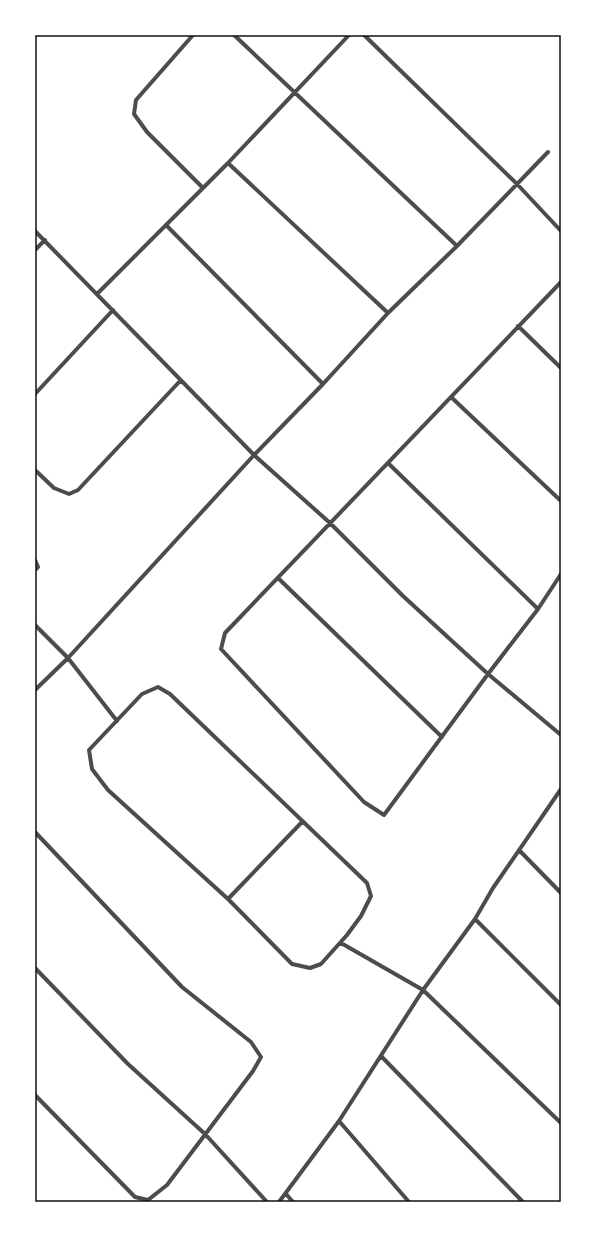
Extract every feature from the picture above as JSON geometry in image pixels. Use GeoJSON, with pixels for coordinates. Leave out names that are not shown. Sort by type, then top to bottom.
{"type":"FeatureCollection","features":[{"type":"Feature","properties":{"kind":"street"},"geometry":{"type":"LineString","coordinates":[[193,35],[136,100],[134,114],[147,132],[203,188]]}},
{"type":"Feature","properties":{"kind":"street"},"geometry":{"type":"LineString","coordinates":[[234,35],[457,246]]}},
{"type":"Feature","properties":{"kind":"street"},"geometry":{"type":"LineString","coordinates":[[97,294],[228,163],[349,35]]}},
{"type":"Feature","properties":{"kind":"street"},"geometry":{"type":"LineString","coordinates":[[364,35],[517,184],[561,231]]}},
{"type":"Feature","properties":{"kind":"street"},"geometry":{"type":"LineString","coordinates":[[35,690],[68,658],[254,455],[323,384],[388,313],[457,246],[548,152]]}},
{"type":"Feature","properties":{"kind":"street"},"geometry":{"type":"LineString","coordinates":[[228,163],[388,313]]}},
{"type":"Feature","properties":{"kind":"street"},"geometry":{"type":"LineString","coordinates":[[166,225],[323,384]]}},
{"type":"Feature","properties":{"kind":"street"},"geometry":{"type":"LineString","coordinates":[[35,232],[45,240],[180,381],[254,455],[330,524],[403,596],[488,674],[561,735]]}},
{"type":"Feature","properties":{"kind":"street"},"geometry":{"type":"LineString","coordinates":[[35,250],[45,240]]}},
{"type":"Feature","properties":{"kind":"street"},"geometry":{"type":"LineString","coordinates":[[561,282],[389,464],[225,633],[221,650],[364,802],[384,815],[538,609],[561,574]]}},
{"type":"Feature","properties":{"kind":"street"},"geometry":{"type":"LineString","coordinates":[[35,394],[113,310]]}},
{"type":"Feature","properties":{"kind":"street"},"geometry":{"type":"LineString","coordinates":[[518,326],[561,368]]}},
{"type":"Feature","properties":{"kind":"street"},"geometry":{"type":"LineString","coordinates":[[35,470],[54,488],[69,494],[78,490],[180,381]]}},
{"type":"Feature","properties":{"kind":"street"},"geometry":{"type":"LineString","coordinates":[[451,397],[561,501]]}},
{"type":"Feature","properties":{"kind":"street"},"geometry":{"type":"LineString","coordinates":[[389,464],[538,609]]}},
{"type":"Feature","properties":{"kind":"street"},"geometry":{"type":"LineString","coordinates":[[35,560],[38,567],[35,570]]}},
{"type":"Feature","properties":{"kind":"street"},"geometry":{"type":"LineString","coordinates":[[278,578],[442,737]]}},
{"type":"Feature","properties":{"kind":"street"},"geometry":{"type":"LineString","coordinates":[[35,624],[68,658],[117,721]]}},
{"type":"Feature","properties":{"kind":"street"},"geometry":{"type":"LineString","coordinates":[[158,687],[170,694],[367,883],[371,896],[361,916],[341,943],[321,964],[310,968],[292,964],[228,899],[108,790],[92,769],[90,750],[117,721],[142,694],[158,687]]}},
{"type":"Feature","properties":{"kind":"street"},"geometry":{"type":"LineString","coordinates":[[279,1202],[339,1121],[423,990],[475,919],[493,888],[561,789]]}},
{"type":"Feature","properties":{"kind":"street"},"geometry":{"type":"LineString","coordinates":[[228,899],[302,822]]}},
{"type":"Feature","properties":{"kind":"street"},"geometry":{"type":"LineString","coordinates":[[35,832],[182,987],[251,1042],[261,1057],[253,1071],[167,1185],[148,1200],[135,1197],[35,1095]]}},
{"type":"Feature","properties":{"kind":"street"},"geometry":{"type":"LineString","coordinates":[[519,850],[561,893]]}},
{"type":"Feature","properties":{"kind":"street"},"geometry":{"type":"LineString","coordinates":[[475,919],[561,1005]]}},
{"type":"Feature","properties":{"kind":"street"},"geometry":{"type":"LineString","coordinates":[[341,943],[423,990],[561,1123]]}},
{"type":"Feature","properties":{"kind":"street"},"geometry":{"type":"LineString","coordinates":[[35,968],[128,1064],[205,1134],[268,1202]]}},
{"type":"Feature","properties":{"kind":"street"},"geometry":{"type":"LineString","coordinates":[[381,1056],[523,1202]]}},
{"type":"Feature","properties":{"kind":"street"},"geometry":{"type":"LineString","coordinates":[[339,1121],[409,1202]]}},
{"type":"Feature","properties":{"kind":"street"},"geometry":{"type":"LineString","coordinates":[[286,1194],[293,1202]]}}]}
